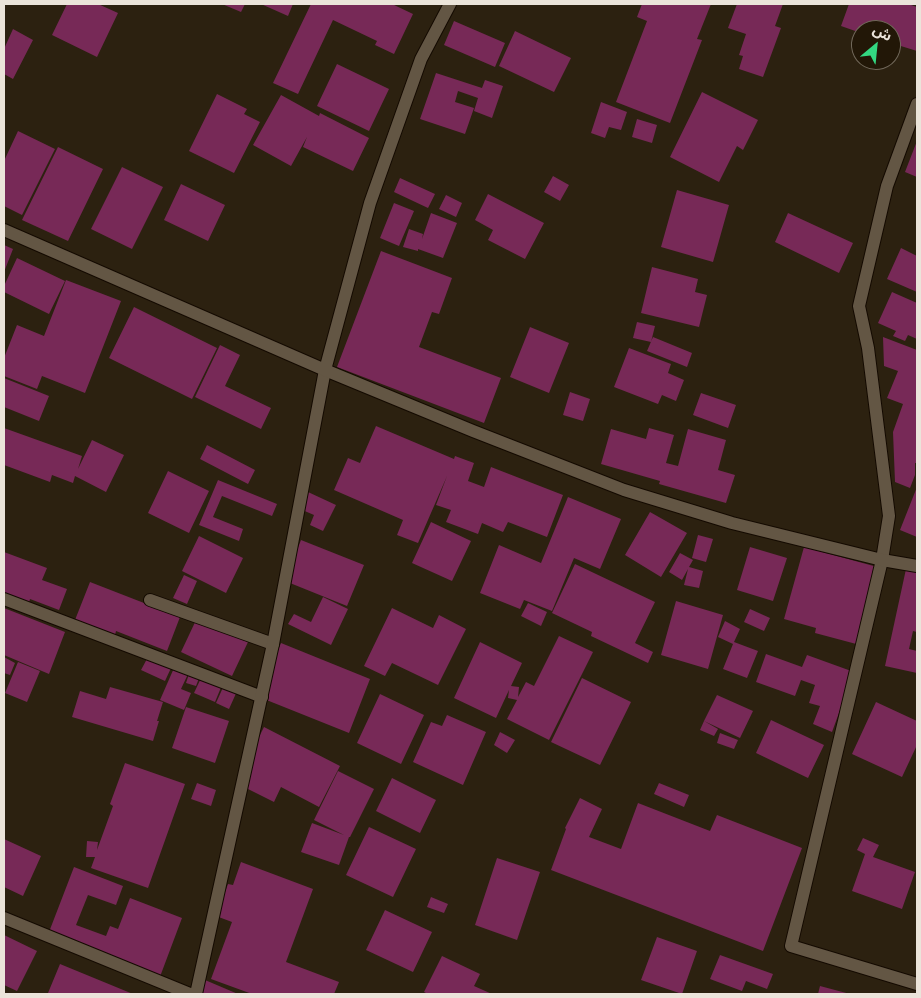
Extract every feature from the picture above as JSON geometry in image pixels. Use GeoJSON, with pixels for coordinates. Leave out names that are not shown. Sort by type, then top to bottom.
{"type":"FeatureCollection","features":[{"type":"Feature","properties":{"kind":"street"},"geometry":{"type":"LineString","coordinates":[[196,994],[273,644],[325,370],[370,203],[421,59],[450,4]]}},
{"type":"Feature","properties":{"kind":"street"},"geometry":{"type":"LineString","coordinates":[[917,104],[888,186],[859,306],[868,348],[889,516],[882,560],[791,946],[917,984]]}},
{"type":"Feature","properties":{"kind":"street"},"geometry":{"type":"LineString","coordinates":[[4,230],[325,370],[624,490],[732,523],[882,560],[917,566]]}},
{"type":"Feature","properties":{"kind":"street"},"geometry":{"type":"LineString","coordinates":[[4,599],[262,697]]}},
{"type":"Feature","properties":{"kind":"street"},"geometry":{"type":"LineString","coordinates":[[150,600],[273,644]]}},
{"type":"Feature","properties":{"kind":"street"},"geometry":{"type":"LineString","coordinates":[[4,918],[190,994]]}},
{"type":"Feature","properties":{"kind":"building"},"geometry":{"type":"Polygon","coordinates":[[[67,4],[98,4],[118,13],[97,57],[52,35],[67,4]]]}},
{"type":"Feature","properties":{"kind":"building"},"geometry":{"type":"Polygon","coordinates":[[[222,4],[245,4],[241,12],[222,4]]]}},
{"type":"Feature","properties":{"kind":"building"},"geometry":{"type":"Polygon","coordinates":[[[261,4],[293,4],[288,16],[261,4]]]}},
{"type":"Feature","properties":{"kind":"building"},"geometry":{"type":"Polygon","coordinates":[[[311,4],[392,4],[413,14],[394,54],[375,45],[377,41],[333,20],[298,94],[273,83],[311,4]]]}},
{"type":"Feature","properties":{"kind":"building"},"geometry":{"type":"Polygon","coordinates":[[[642,4],[711,4],[697,39],[702,40],[670,123],[616,102],[647,21],[637,17],[642,4]]]}},
{"type":"Feature","properties":{"kind":"building"},"geometry":{"type":"Polygon","coordinates":[[[737,4],[783,4],[775,26],[781,28],[763,77],[739,69],[743,56],[739,55],[746,34],[728,28],[737,4]]]}},
{"type":"Feature","properties":{"kind":"building"},"geometry":{"type":"Polygon","coordinates":[[[849,4],[908,4],[917,7],[917,51],[901,46],[901,20],[851,20],[851,30],[841,26],[849,4]]]}},
{"type":"Feature","properties":{"kind":"building"},"geometry":{"type":"Polygon","coordinates":[[[454,21],[505,43],[495,67],[444,45],[454,21]]]}},
{"type":"Feature","properties":{"kind":"building"},"geometry":{"type":"Polygon","coordinates":[[[13,29],[33,40],[13,79],[4,74],[4,49],[13,29]]]}},
{"type":"Feature","properties":{"kind":"building"},"geometry":{"type":"Polygon","coordinates":[[[515,31],[571,58],[554,92],[499,66],[515,31]]]}},
{"type":"Feature","properties":{"kind":"building"},"geometry":{"type":"Polygon","coordinates":[[[337,64],[389,89],[369,131],[317,106],[337,64]]]}},
{"type":"Feature","properties":{"kind":"building"},"geometry":{"type":"Polygon","coordinates":[[[436,73],[482,88],[485,80],[503,86],[492,118],[474,111],[478,98],[458,91],[455,102],[474,108],[465,134],[420,119],[436,73]]]}},
{"type":"Feature","properties":{"kind":"building"},"geometry":{"type":"Polygon","coordinates":[[[702,92],[758,120],[743,150],[737,146],[719,182],[670,157],[702,92]]]}},
{"type":"Feature","properties":{"kind":"building"},"geometry":{"type":"Polygon","coordinates":[[[217,94],[247,109],[244,114],[260,122],[234,173],[189,151],[217,94]]]}},
{"type":"Feature","properties":{"kind":"building"},"geometry":{"type":"Polygon","coordinates":[[[281,95],[319,116],[320,113],[369,138],[353,171],[303,147],[307,137],[291,166],[253,145],[281,95]]]}},
{"type":"Feature","properties":{"kind":"building"},"geometry":{"type":"Polygon","coordinates":[[[601,102],[627,112],[621,130],[609,127],[605,138],[591,133],[601,102]]]}},
{"type":"Feature","properties":{"kind":"building"},"geometry":{"type":"Polygon","coordinates":[[[637,119],[657,125],[652,143],[632,137],[637,119]]]}},
{"type":"Feature","properties":{"kind":"building"},"geometry":{"type":"Polygon","coordinates":[[[18,131],[55,149],[22,215],[4,206],[4,161],[18,131]]]}},
{"type":"Feature","properties":{"kind":"building"},"geometry":{"type":"Polygon","coordinates":[[[917,141],[917,177],[905,172],[917,141]]]}},
{"type":"Feature","properties":{"kind":"building"},"geometry":{"type":"Polygon","coordinates":[[[58,147],[103,169],[68,241],[22,220],[58,147]]]}},
{"type":"Feature","properties":{"kind":"building"},"geometry":{"type":"Polygon","coordinates":[[[122,167],[163,187],[132,249],[91,229],[122,167]]]}},
{"type":"Feature","properties":{"kind":"building"},"geometry":{"type":"Polygon","coordinates":[[[553,176],[569,185],[560,201],[544,192],[553,176]]]}},
{"type":"Feature","properties":{"kind":"building"},"geometry":{"type":"Polygon","coordinates":[[[400,178],[435,194],[428,208],[394,192],[400,178]]]}},
{"type":"Feature","properties":{"kind":"building"},"geometry":{"type":"Polygon","coordinates":[[[181,184],[225,205],[208,241],[164,220],[181,184]]]}},
{"type":"Feature","properties":{"kind":"building"},"geometry":{"type":"Polygon","coordinates":[[[677,190],[729,205],[713,262],[661,247],[677,190]]]}},
{"type":"Feature","properties":{"kind":"building"},"geometry":{"type":"Polygon","coordinates":[[[488,194],[544,223],[525,259],[488,240],[493,230],[475,220],[488,194]]]}},
{"type":"Feature","properties":{"kind":"building"},"geometry":{"type":"Polygon","coordinates":[[[446,195],[462,203],[456,217],[439,209],[446,195]]]}},
{"type":"Feature","properties":{"kind":"building"},"geometry":{"type":"Polygon","coordinates":[[[394,203],[414,211],[399,246],[380,238],[394,203]]]}},
{"type":"Feature","properties":{"kind":"building"},"geometry":{"type":"Polygon","coordinates":[[[431,213],[457,223],[443,258],[418,249],[418,251],[403,247],[409,229],[423,234],[422,239],[431,213]]]}},
{"type":"Feature","properties":{"kind":"building"},"geometry":{"type":"Polygon","coordinates":[[[788,213],[853,243],[839,273],[775,242],[788,213]]]}},
{"type":"Feature","properties":{"kind":"building"},"geometry":{"type":"Polygon","coordinates":[[[4,245],[13,249],[4,272],[4,245]]]}},
{"type":"Feature","properties":{"kind":"building"},"geometry":{"type":"Polygon","coordinates":[[[901,248],[917,256],[917,292],[887,279],[901,248]]]}},
{"type":"Feature","properties":{"kind":"building"},"geometry":{"type":"Polygon","coordinates":[[[381,251],[452,278],[439,314],[432,312],[419,347],[501,378],[484,423],[337,367],[381,251]]]}},
{"type":"Feature","properties":{"kind":"building"},"geometry":{"type":"Polygon","coordinates":[[[17,258],[65,281],[49,314],[4,292],[4,286],[17,258]]]}},
{"type":"Feature","properties":{"kind":"building"},"geometry":{"type":"Polygon","coordinates":[[[652,267],[698,279],[695,292],[707,295],[699,327],[641,313],[652,267]]]}},
{"type":"Feature","properties":{"kind":"building"},"geometry":{"type":"Polygon","coordinates":[[[66,280],[121,301],[85,393],[42,376],[37,389],[4,376],[4,358],[17,325],[44,336],[66,280]]]}},
{"type":"Feature","properties":{"kind":"building"},"geometry":{"type":"Polygon","coordinates":[[[892,292],[917,303],[917,339],[908,335],[905,341],[893,336],[896,331],[878,323],[892,292]]]}},
{"type":"Feature","properties":{"kind":"building"},"geometry":{"type":"Polygon","coordinates":[[[134,307],[217,348],[192,399],[109,358],[134,307]]]}},
{"type":"Feature","properties":{"kind":"building"},"geometry":{"type":"Polygon","coordinates":[[[637,322],[655,326],[651,342],[633,338],[637,322]]]}},
{"type":"Feature","properties":{"kind":"building"},"geometry":{"type":"Polygon","coordinates":[[[530,327],[569,343],[549,393],[510,377],[530,327]]]}},
{"type":"Feature","properties":{"kind":"building"},"geometry":{"type":"Polygon","coordinates":[[[653,337],[692,353],[687,367],[647,351],[653,337]]]}},
{"type":"Feature","properties":{"kind":"building"},"geometry":{"type":"Polygon","coordinates":[[[883,337],[917,350],[917,463],[915,463],[915,475],[910,488],[895,482],[893,432],[903,404],[887,398],[898,371],[884,366],[883,337]]]}},
{"type":"Feature","properties":{"kind":"building"},"geometry":{"type":"Polygon","coordinates":[[[220,345],[240,355],[225,386],[271,408],[261,429],[195,397],[220,345]]]}},
{"type":"Feature","properties":{"kind":"building"},"geometry":{"type":"Polygon","coordinates":[[[629,348],[671,364],[668,373],[684,380],[676,401],[662,395],[658,404],[614,387],[629,348]]]}},
{"type":"Feature","properties":{"kind":"building"},"geometry":{"type":"Polygon","coordinates":[[[4,378],[49,396],[39,421],[4,407],[4,378]]]}},
{"type":"Feature","properties":{"kind":"building"},"geometry":{"type":"Polygon","coordinates":[[[570,392],[590,399],[583,421],[563,415],[570,392]]]}},
{"type":"Feature","properties":{"kind":"building"},"geometry":{"type":"Polygon","coordinates":[[[701,393],[736,405],[728,428],[693,415],[701,393]]]}},
{"type":"Feature","properties":{"kind":"building"},"geometry":{"type":"Polygon","coordinates":[[[376,426],[454,459],[455,456],[474,463],[468,481],[484,487],[491,467],[563,495],[547,537],[508,522],[503,532],[482,523],[478,534],[446,522],[451,510],[436,505],[447,476],[418,543],[397,535],[403,520],[334,490],[348,458],[360,463],[376,426]]]}},
{"type":"Feature","properties":{"kind":"building"},"geometry":{"type":"Polygon","coordinates":[[[4,428],[82,456],[78,469],[92,440],[124,455],[106,492],[75,476],[73,483],[52,475],[50,482],[4,465],[4,428]]]}},
{"type":"Feature","properties":{"kind":"building"},"geometry":{"type":"Polygon","coordinates":[[[649,428],[674,435],[666,463],[678,466],[688,429],[726,440],[718,470],[735,475],[726,503],[659,484],[660,481],[601,464],[611,429],[646,439],[649,428]]]}},
{"type":"Feature","properties":{"kind":"building"},"geometry":{"type":"Polygon","coordinates":[[[207,445],[255,470],[248,484],[200,459],[207,445]]]}},
{"type":"Feature","properties":{"kind":"building"},"geometry":{"type":"Polygon","coordinates":[[[168,471],[209,491],[189,533],[148,513],[168,471]]]}},
{"type":"Feature","properties":{"kind":"building"},"geometry":{"type":"Polygon","coordinates":[[[218,480],[277,504],[272,516],[222,496],[213,517],[243,529],[239,541],[199,525],[218,480]]]}},
{"type":"Feature","properties":{"kind":"building"},"geometry":{"type":"Polygon","coordinates":[[[917,487],[917,537],[900,530],[917,487]]]}},
{"type":"Feature","properties":{"kind":"building"},"geometry":{"type":"Polygon","coordinates":[[[308,492],[336,505],[323,531],[310,525],[314,515],[300,509],[308,492]]]}},
{"type":"Feature","properties":{"kind":"building"},"geometry":{"type":"Polygon","coordinates":[[[568,497],[621,519],[600,569],[574,558],[552,611],[524,600],[520,609],[480,593],[499,545],[541,563],[568,497]]]}},
{"type":"Feature","properties":{"kind":"building"},"geometry":{"type":"Polygon","coordinates":[[[650,512],[687,533],[661,577],[625,555],[650,512]]]}},
{"type":"Feature","properties":{"kind":"building"},"geometry":{"type":"Polygon","coordinates":[[[431,522],[471,541],[452,581],[412,563],[431,522]]]}},
{"type":"Feature","properties":{"kind":"building"},"geometry":{"type":"Polygon","coordinates":[[[698,535],[713,539],[706,562],[692,558],[698,535]]]}},
{"type":"Feature","properties":{"kind":"building"},"geometry":{"type":"Polygon","coordinates":[[[199,536],[243,558],[226,593],[182,571],[199,536]]]}},
{"type":"Feature","properties":{"kind":"building"},"geometry":{"type":"Polygon","coordinates":[[[301,540],[364,565],[347,606],[285,581],[301,540]]]}},
{"type":"Feature","properties":{"kind":"building"},"geometry":{"type":"Polygon","coordinates":[[[750,547],[787,558],[773,601],[737,590],[750,547]]]}},
{"type":"Feature","properties":{"kind":"building"},"geometry":{"type":"Polygon","coordinates":[[[804,547],[881,568],[860,645],[815,633],[816,628],[784,619],[804,547]]]}},
{"type":"Feature","properties":{"kind":"building"},"geometry":{"type":"Polygon","coordinates":[[[4,552],[47,568],[42,580],[67,589],[59,610],[30,599],[28,606],[4,598],[4,552]]]}},
{"type":"Feature","properties":{"kind":"building"},"geometry":{"type":"Polygon","coordinates":[[[680,553],[693,560],[689,567],[703,571],[699,588],[684,585],[688,569],[682,580],[669,572],[680,553]]]}},
{"type":"Feature","properties":{"kind":"building"},"geometry":{"type":"Polygon","coordinates":[[[575,564],[655,602],[635,643],[653,652],[648,663],[591,636],[592,632],[552,613],[575,564]]]}},
{"type":"Feature","properties":{"kind":"building"},"geometry":{"type":"Polygon","coordinates":[[[906,569],[917,572],[917,632],[913,631],[909,649],[917,651],[917,673],[885,666],[906,569]]]}},
{"type":"Feature","properties":{"kind":"building"},"geometry":{"type":"Polygon","coordinates":[[[184,575],[197,581],[187,604],[173,598],[184,575]]]}},
{"type":"Feature","properties":{"kind":"building"},"geometry":{"type":"Polygon","coordinates":[[[90,582],[180,617],[167,651],[116,631],[115,635],[75,620],[90,582]]]}},
{"type":"Feature","properties":{"kind":"building"},"geometry":{"type":"Polygon","coordinates":[[[323,597],[348,609],[331,645],[288,624],[294,614],[311,622],[323,597]]]}},
{"type":"Feature","properties":{"kind":"building"},"geometry":{"type":"Polygon","coordinates":[[[676,601],[723,615],[708,669],[661,655],[676,601]]]}},
{"type":"Feature","properties":{"kind":"building"},"geometry":{"type":"Polygon","coordinates":[[[528,603],[547,612],[541,626],[521,616],[528,603]]]}},
{"type":"Feature","properties":{"kind":"building"},"geometry":{"type":"Polygon","coordinates":[[[4,608],[65,632],[49,674],[4,655],[4,608]]]}},
{"type":"Feature","properties":{"kind":"building"},"geometry":{"type":"Polygon","coordinates":[[[392,608],[433,628],[439,615],[466,629],[438,685],[392,663],[385,676],[364,666],[392,608]]]}},
{"type":"Feature","properties":{"kind":"building"},"geometry":{"type":"Polygon","coordinates":[[[750,609],[770,618],[764,631],[744,622],[750,609]]]}},
{"type":"Feature","properties":{"kind":"building"},"geometry":{"type":"Polygon","coordinates":[[[197,618],[248,642],[232,676],[181,652],[197,618]]]}},
{"type":"Feature","properties":{"kind":"building"},"geometry":{"type":"Polygon","coordinates":[[[725,621],[740,629],[734,642],[758,651],[747,678],[723,669],[733,644],[718,637],[725,621]]]}},
{"type":"Feature","properties":{"kind":"building"},"geometry":{"type":"Polygon","coordinates":[[[559,636],[593,652],[549,740],[507,719],[517,700],[508,698],[509,690],[496,718],[454,698],[480,642],[522,663],[511,686],[519,687],[518,697],[526,682],[534,686],[559,636]]]}},
{"type":"Feature","properties":{"kind":"building"},"geometry":{"type":"Polygon","coordinates":[[[281,643],[370,679],[349,733],[259,697],[281,643]]]}},
{"type":"Feature","properties":{"kind":"building"},"geometry":{"type":"Polygon","coordinates":[[[766,654],[802,667],[807,655],[854,672],[832,732],[813,724],[820,706],[809,703],[815,685],[801,680],[795,696],[756,682],[766,654]]]}},
{"type":"Feature","properties":{"kind":"building"},"geometry":{"type":"Polygon","coordinates":[[[4,657],[15,663],[10,675],[4,673],[4,657]]]}},
{"type":"Feature","properties":{"kind":"building"},"geometry":{"type":"Polygon","coordinates":[[[148,657],[171,668],[165,681],[141,670],[148,657]]]}},
{"type":"Feature","properties":{"kind":"building"},"geometry":{"type":"Polygon","coordinates":[[[18,662],[40,671],[27,702],[5,693],[18,662]]]}},
{"type":"Feature","properties":{"kind":"building"},"geometry":{"type":"Polygon","coordinates":[[[174,668],[188,674],[181,689],[191,693],[184,710],[160,700],[174,668]]]}},
{"type":"Feature","properties":{"kind":"building"},"geometry":{"type":"Polygon","coordinates":[[[189,674],[199,678],[196,686],[186,683],[189,674]]]}},
{"type":"Feature","properties":{"kind":"building"},"geometry":{"type":"Polygon","coordinates":[[[202,676],[222,685],[215,702],[194,693],[202,676]]]}},
{"type":"Feature","properties":{"kind":"building"},"geometry":{"type":"Polygon","coordinates":[[[582,678],[631,702],[600,765],[551,742],[582,678]]]}},
{"type":"Feature","properties":{"kind":"building"},"geometry":{"type":"Polygon","coordinates":[[[225,683],[238,689],[229,709],[216,703],[225,683]]]}},
{"type":"Feature","properties":{"kind":"building"},"geometry":{"type":"Polygon","coordinates":[[[110,687],[163,702],[153,741],[72,717],[80,691],[106,699],[110,687]]]}},
{"type":"Feature","properties":{"kind":"building"},"geometry":{"type":"Polygon","coordinates":[[[380,694],[424,715],[401,764],[357,743],[380,694]]]}},
{"type":"Feature","properties":{"kind":"building"},"geometry":{"type":"Polygon","coordinates":[[[717,695],[753,711],[740,738],[704,721],[717,695]]]}},
{"type":"Feature","properties":{"kind":"building"},"geometry":{"type":"Polygon","coordinates":[[[876,702],[917,721],[917,745],[902,777],[852,754],[876,702]]]}},
{"type":"Feature","properties":{"kind":"building"},"geometry":{"type":"Polygon","coordinates":[[[186,707],[229,721],[215,763],[172,748],[186,707]]]}},
{"type":"Feature","properties":{"kind":"building"},"geometry":{"type":"Polygon","coordinates":[[[447,715],[486,732],[463,785],[413,762],[431,722],[442,726],[447,715]]]}},
{"type":"Feature","properties":{"kind":"building"},"geometry":{"type":"Polygon","coordinates":[[[771,720],[824,745],[808,778],[756,753],[771,720]]]}},
{"type":"Feature","properties":{"kind":"building"},"geometry":{"type":"Polygon","coordinates":[[[704,721],[718,729],[714,736],[700,730],[704,721]]]}},
{"type":"Feature","properties":{"kind":"building"},"geometry":{"type":"Polygon","coordinates":[[[264,727],[340,766],[319,807],[281,787],[274,802],[236,783],[264,727]]]}},
{"type":"Feature","properties":{"kind":"building"},"geometry":{"type":"Polygon","coordinates":[[[500,732],[515,740],[507,753],[494,745],[500,732]]]}},
{"type":"Feature","properties":{"kind":"building"},"geometry":{"type":"Polygon","coordinates":[[[720,733],[738,740],[734,749],[717,743],[720,733]]]}},
{"type":"Feature","properties":{"kind":"building"},"geometry":{"type":"Polygon","coordinates":[[[125,763],[185,784],[148,888],[91,868],[95,857],[86,857],[87,841],[98,842],[97,850],[113,806],[110,804],[125,763]]]}},
{"type":"Feature","properties":{"kind":"building"},"geometry":{"type":"Polygon","coordinates":[[[338,771],[374,789],[349,837],[339,865],[301,852],[312,823],[344,835],[314,820],[338,771]]]}},
{"type":"Feature","properties":{"kind":"building"},"geometry":{"type":"Polygon","coordinates":[[[392,778],[436,800],[420,833],[376,811],[392,778]]]}},
{"type":"Feature","properties":{"kind":"building"},"geometry":{"type":"Polygon","coordinates":[[[197,783],[216,790],[211,806],[191,799],[197,783]]]}},
{"type":"Feature","properties":{"kind":"building"},"geometry":{"type":"Polygon","coordinates":[[[659,783],[689,795],[684,807],[654,794],[659,783]]]}},
{"type":"Feature","properties":{"kind":"building"},"geometry":{"type":"Polygon","coordinates":[[[580,798],[602,809],[589,837],[621,849],[638,803],[710,831],[717,815],[802,848],[763,951],[551,870],[565,828],[580,798]]]}},
{"type":"Feature","properties":{"kind":"building"},"geometry":{"type":"Polygon","coordinates":[[[369,827],[416,849],[393,897],[346,875],[369,827]]]}},
{"type":"Feature","properties":{"kind":"building"},"geometry":{"type":"Polygon","coordinates":[[[863,838],[879,845],[873,857],[915,872],[902,909],[852,891],[865,854],[857,850],[863,838]]]}},
{"type":"Feature","properties":{"kind":"building"},"geometry":{"type":"Polygon","coordinates":[[[4,839],[41,856],[23,896],[4,887],[4,839]]]}},
{"type":"Feature","properties":{"kind":"building"},"geometry":{"type":"Polygon","coordinates":[[[497,858],[540,872],[517,940],[475,925],[497,858]]]}},
{"type":"Feature","properties":{"kind":"building"},"geometry":{"type":"Polygon","coordinates":[[[241,862],[313,889],[286,962],[339,982],[334,994],[252,994],[211,979],[232,922],[216,916],[228,884],[233,885],[241,862]]]}},
{"type":"Feature","properties":{"kind":"building"},"geometry":{"type":"Polygon","coordinates":[[[74,867],[123,886],[116,905],[88,895],[76,925],[106,936],[110,926],[118,929],[130,898],[182,918],[158,982],[49,932],[74,867]]]}},
{"type":"Feature","properties":{"kind":"building"},"geometry":{"type":"Polygon","coordinates":[[[431,897],[448,904],[444,913],[427,907],[431,897]]]}},
{"type":"Feature","properties":{"kind":"building"},"geometry":{"type":"Polygon","coordinates":[[[385,910],[432,932],[413,972],[366,950],[385,910]]]}},
{"type":"Feature","properties":{"kind":"building"},"geometry":{"type":"Polygon","coordinates":[[[4,935],[37,951],[17,991],[4,985],[4,935]]]}},
{"type":"Feature","properties":{"kind":"building"},"geometry":{"type":"Polygon","coordinates":[[[657,937],[697,951],[682,994],[641,980],[657,937]]]}},
{"type":"Feature","properties":{"kind":"building"},"geometry":{"type":"Polygon","coordinates":[[[720,955],[773,974],[767,989],[746,981],[742,991],[710,979],[720,955]]]}},
{"type":"Feature","properties":{"kind":"building"},"geometry":{"type":"Polygon","coordinates":[[[442,956],[480,974],[474,986],[492,994],[428,994],[424,992],[442,956]]]}},
{"type":"Feature","properties":{"kind":"building"},"geometry":{"type":"Polygon","coordinates":[[[60,964],[133,994],[48,993],[60,964]]]}},
{"type":"Feature","properties":{"kind":"building"},"geometry":{"type":"Polygon","coordinates":[[[205,980],[238,994],[199,994],[205,980]]]}},
{"type":"Feature","properties":{"kind":"building"},"geometry":{"type":"Polygon","coordinates":[[[820,986],[850,994],[818,994],[820,986]]]}}]}
